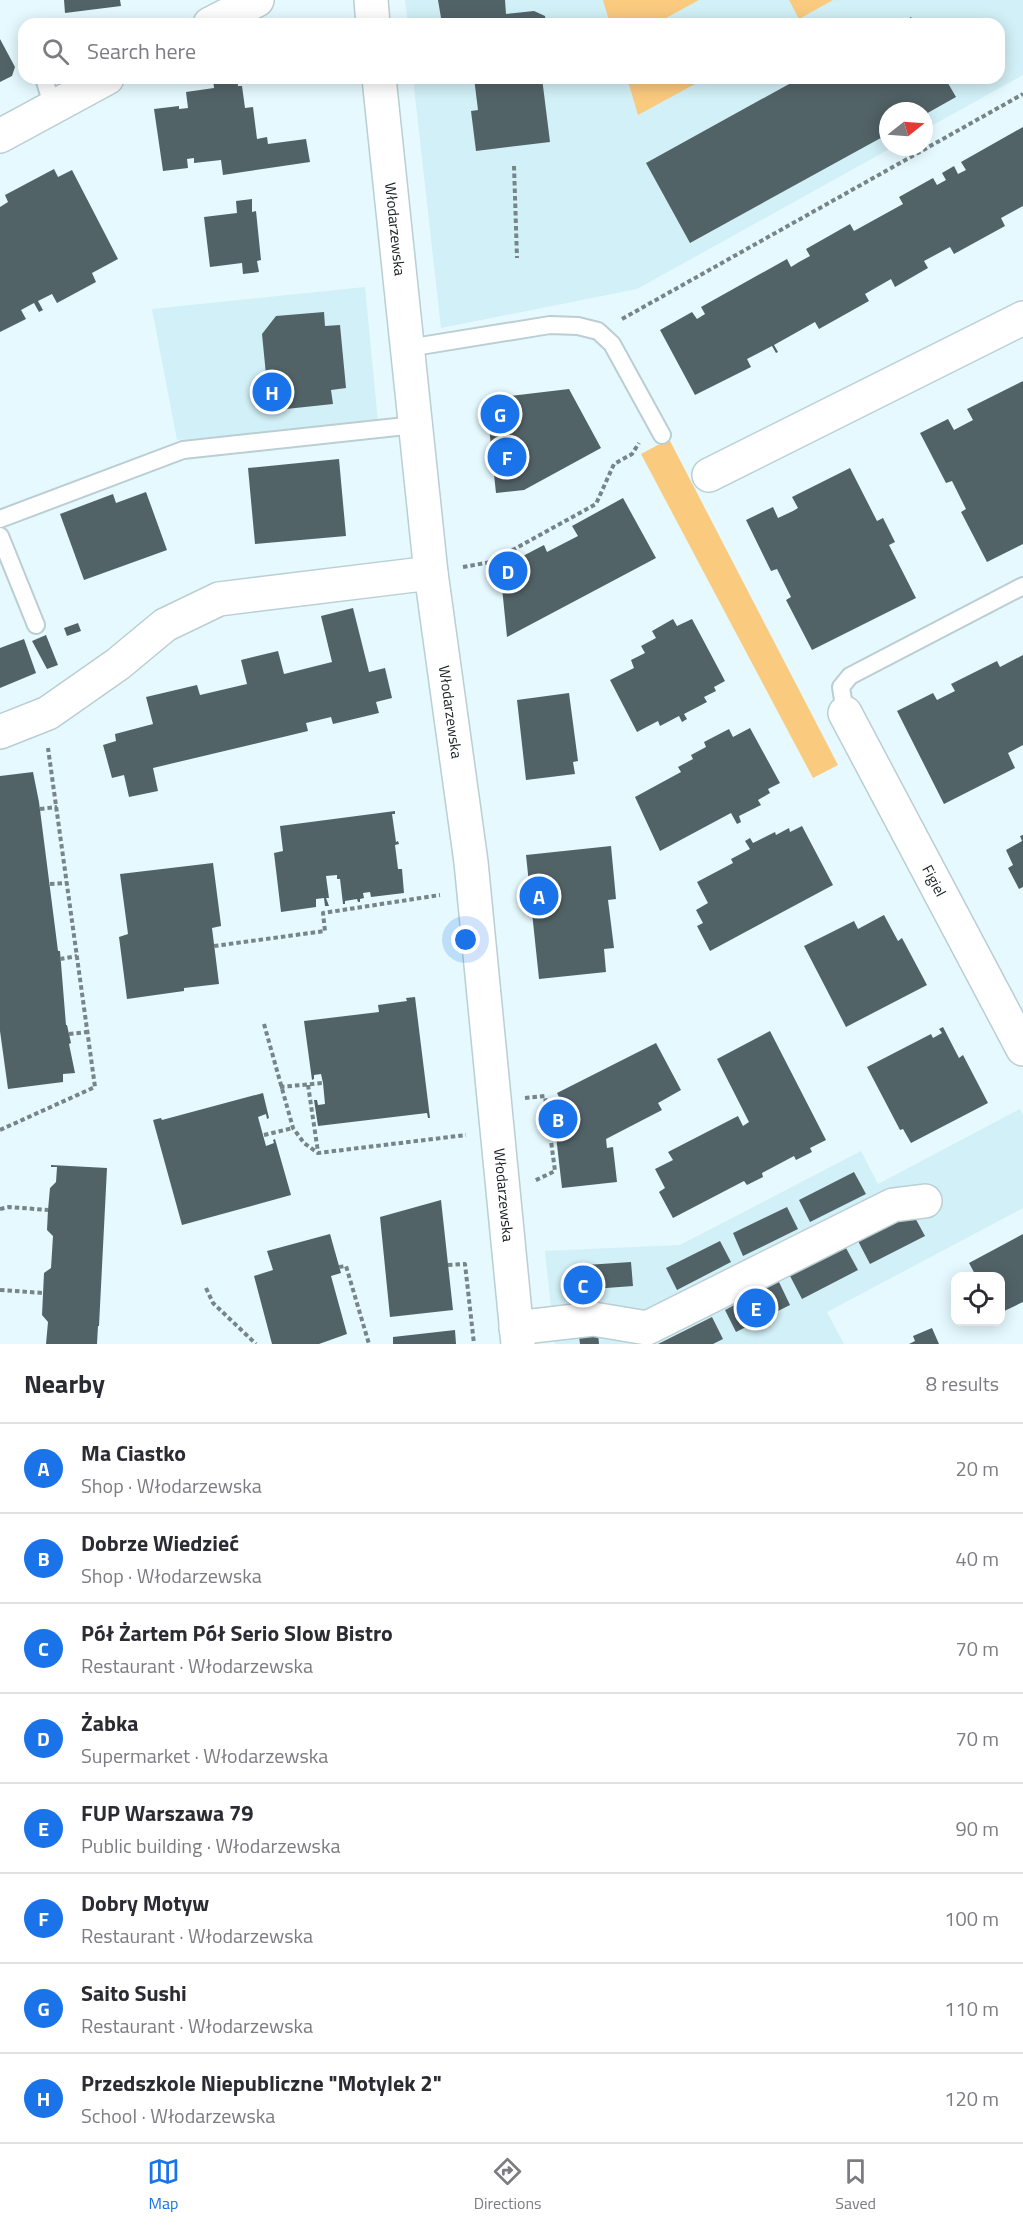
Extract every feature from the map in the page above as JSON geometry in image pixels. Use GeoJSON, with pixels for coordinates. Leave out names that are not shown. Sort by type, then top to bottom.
{"type":"FeatureCollection","features":[{"type":"Feature","properties":{"kind":"street"},"geometry":{"type":"LineString","coordinates":[[222,18],[257,0]]}},
{"type":"Feature","properties":{"kind":"street"},"geometry":{"type":"LineString","coordinates":[[370,0],[372,18]]}},
{"type":"Feature","properties":{"kind":"street"},"geometry":{"type":"LineString","coordinates":[[0,136],[49,93],[84,84]]}},
{"type":"Feature","properties":{"kind":"street","name":"Włodarzewska"},"geometry":{"type":"LineString","coordinates":[[380,84],[415,425],[447,570],[470,852],[517,1336]]}},
{"type":"Feature","properties":{"kind":"street"},"geometry":{"type":"LineString","coordinates":[[708,475],[1023,318]]}},
{"type":"Feature","properties":{"kind":"street"},"geometry":{"type":"LineString","coordinates":[[0,732],[44,715],[118,664],[165,625],[219,599],[447,570]]}},
{"type":"Feature","properties":{"kind":"street","name":"Figiel"},"geometry":{"type":"LineString","coordinates":[[845,713],[1020,1035]]}},
{"type":"Feature","properties":{"kind":"street"},"geometry":{"type":"LineString","coordinates":[[517,1336],[593,1318],[646,1328],[893,1205],[925,1201]]}},
{"type":"Feature","properties":{"kind":"lane"},"geometry":{"type":"LineString","coordinates":[[408,348],[550,325],[578,326],[598,332],[612,344],[662,435]]}},
{"type":"Feature","properties":{"kind":"lane"},"geometry":{"type":"LineString","coordinates":[[0,519],[183,450],[415,425]]}},
{"type":"Feature","properties":{"kind":"lane"},"geometry":{"type":"LineString","coordinates":[[0,536],[36,625]]}},
{"type":"Feature","properties":{"kind":"lane"},"geometry":{"type":"LineString","coordinates":[[845,713],[841,687],[850,676],[1023,586]]}},
{"type":"Feature","properties":{"kind":"path"},"geometry":{"type":"LineString","coordinates":[[645,305],[1023,94]]}},
{"type":"Feature","properties":{"kind":"path"},"geometry":{"type":"LineString","coordinates":[[514,166],[517,258]]}},
{"type":"Feature","properties":{"kind":"path"},"geometry":{"type":"LineString","coordinates":[[447,570],[491,562],[596,504],[614,464],[632,454],[637,445]]}},
{"type":"Feature","properties":{"kind":"path"},"geometry":{"type":"LineString","coordinates":[[0,1130],[95,1087],[44,715]]}},
{"type":"Feature","properties":{"kind":"path"},"geometry":{"type":"LineString","coordinates":[[40,809],[57,807]]}},
{"type":"Feature","properties":{"kind":"path"},"geometry":{"type":"LineString","coordinates":[[50,884],[67,883]]}},
{"type":"Feature","properties":{"kind":"path"},"geometry":{"type":"LineString","coordinates":[[214,946],[326,932],[323,913],[440,895]]}},
{"type":"Feature","properties":{"kind":"path"},"geometry":{"type":"LineString","coordinates":[[60,959],[77,956]]}},
{"type":"Feature","properties":{"kind":"path"},"geometry":{"type":"LineString","coordinates":[[264,1024],[293,1128],[304,1143],[318,1154],[476,1134]]}},
{"type":"Feature","properties":{"kind":"path"},"geometry":{"type":"LineString","coordinates":[[69,1034],[87,1032]]}},
{"type":"Feature","properties":{"kind":"path"},"geometry":{"type":"LineString","coordinates":[[280,1087],[323,1083]]}},
{"type":"Feature","properties":{"kind":"path"},"geometry":{"type":"LineString","coordinates":[[308,1085],[318,1154]]}},
{"type":"Feature","properties":{"kind":"path"},"geometry":{"type":"LineString","coordinates":[[514,1099],[545,1096],[558,1170],[531,1182]]}},
{"type":"Feature","properties":{"kind":"path"},"geometry":{"type":"LineString","coordinates":[[264,1135],[293,1128]]}},
{"type":"Feature","properties":{"kind":"path"},"geometry":{"type":"LineString","coordinates":[[0,1209],[9,1207],[48,1210]]}},
{"type":"Feature","properties":{"kind":"path"},"geometry":{"type":"LineString","coordinates":[[448,1265],[465,1264],[474,1344]]}},
{"type":"Feature","properties":{"kind":"path"},"geometry":{"type":"LineString","coordinates":[[339,1268],[346,1266],[369,1344]]}},
{"type":"Feature","properties":{"kind":"path"},"geometry":{"type":"LineString","coordinates":[[206,1288],[213,1303],[256,1344]]}},
{"type":"Feature","properties":{"kind":"path"},"geometry":{"type":"LineString","coordinates":[[0,1290],[43,1293]]}},
{"type":"Feature","properties":{"kind":"shaded area"},"geometry":{"type":"Polygon","coordinates":[[[405,0],[1023,0],[1023,75],[933,125],[933,102],[879,102],[879,155],[637,289],[441,328],[414,84],[1005,84],[1005,18],[407,18],[405,0]]]}},
{"type":"Feature","properties":{"kind":"shaded area"},"geometry":{"type":"Polygon","coordinates":[[[603,0],[699,0],[666,18],[608,18],[603,0]]]}},
{"type":"Feature","properties":{"kind":"shaded area"},"geometry":{"type":"Polygon","coordinates":[[[789,0],[833,0],[801,18],[798,18],[789,0]]]}},
{"type":"Feature","properties":{"kind":"shaded area"},"geometry":{"type":"Polygon","coordinates":[[[629,84],[695,84],[638,115],[629,84]]]}},
{"type":"Feature","properties":{"kind":"shaded area"},"geometry":{"type":"Polygon","coordinates":[[[365,287],[378,422],[177,440],[152,309],[365,287]]]}},
{"type":"Feature","properties":{"kind":"shaded area"},"geometry":{"type":"Polygon","coordinates":[[[669,439],[838,765],[813,778],[641,454],[669,439]]]}},
{"type":"Feature","properties":{"kind":"shaded area"},"geometry":{"type":"Polygon","coordinates":[[[1020,1109],[1023,1115],[1023,1208],[827,1312],[844,1344],[555,1344],[545,1251],[680,1245],[861,1151],[878,1184],[1020,1109]]]}},
{"type":"Feature","properties":{"kind":"building"},"geometry":{"type":"Polygon","coordinates":[[[64,0],[120,0],[121,6],[65,13],[64,0]]]}},
{"type":"Feature","properties":{"kind":"building"},"geometry":{"type":"Polygon","coordinates":[[[438,0],[505,0],[506,14],[534,11],[545,18],[441,18],[438,0]]]}},
{"type":"Feature","properties":{"kind":"building"},"geometry":{"type":"Polygon","coordinates":[[[0,39],[15,67],[12,76],[0,82],[0,39]]]}},
{"type":"Feature","properties":{"kind":"building"},"geometry":{"type":"Polygon","coordinates":[[[214,84],[242,86],[245,108],[253,107],[257,139],[267,137],[268,144],[306,139],[310,162],[223,175],[221,160],[194,163],[194,158],[187,159],[188,168],[163,171],[154,109],[179,106],[179,109],[188,108],[186,92],[214,88],[214,84]]]}},
{"type":"Feature","properties":{"kind":"building"},"geometry":{"type":"Polygon","coordinates":[[[475,84],[543,84],[550,142],[476,151],[471,111],[478,110],[475,84]]]}},
{"type":"Feature","properties":{"kind":"building"},"geometry":{"type":"Polygon","coordinates":[[[789,84],[948,84],[956,97],[933,110],[933,102],[879,102],[879,139],[690,243],[646,163],[789,84]]]}},
{"type":"Feature","properties":{"kind":"building"},"geometry":{"type":"Polygon","coordinates":[[[1023,127],[1023,206],[1001,218],[1005,226],[954,254],[950,247],[924,261],[928,268],[895,287],[891,279],[865,294],[869,301],[819,329],[815,322],[774,345],[778,352],[776,353],[772,346],[747,359],[751,367],[695,395],[660,330],[692,312],[697,319],[705,314],[701,307],[787,259],[791,267],[810,256],[806,249],[850,224],[854,231],[903,204],[899,197],[933,178],[937,185],[946,180],[942,173],[954,166],[958,174],[966,170],[961,162],[1023,127]]]}},
{"type":"Feature","properties":{"kind":"building"},"geometry":{"type":"Polygon","coordinates":[[[54,169],[58,177],[72,170],[118,259],[92,273],[96,282],[57,303],[52,294],[38,301],[43,310],[39,312],[34,303],[21,310],[26,319],[0,332],[0,207],[8,202],[5,195],[54,169]]]}},
{"type":"Feature","properties":{"kind":"building"},"geometry":{"type":"Polygon","coordinates":[[[252,199],[252,212],[256,211],[261,260],[257,261],[259,272],[243,274],[242,263],[210,267],[204,217],[237,213],[236,201],[252,199]]]}},
{"type":"Feature","properties":{"kind":"building"},"geometry":{"type":"Polygon","coordinates":[[[324,312],[325,326],[340,325],[346,388],[331,390],[333,404],[286,409],[268,395],[262,334],[276,316],[324,312]]]}},
{"type":"Feature","properties":{"kind":"building"},"geometry":{"type":"Polygon","coordinates":[[[1023,381],[1023,544],[987,562],[961,512],[966,509],[952,481],[946,483],[920,433],[948,419],[954,430],[973,420],[967,409],[1023,381]]]}},
{"type":"Feature","properties":{"kind":"building"},"geometry":{"type":"Polygon","coordinates":[[[569,389],[601,448],[524,490],[496,493],[486,399],[569,389]]]}},
{"type":"Feature","properties":{"kind":"building"},"geometry":{"type":"Polygon","coordinates":[[[339,459],[346,536],[255,544],[248,468],[339,459]]]}},
{"type":"Feature","properties":{"kind":"building"},"geometry":{"type":"Polygon","coordinates":[[[850,468],[877,521],[883,518],[895,542],[889,545],[916,598],[812,650],[786,600],[791,597],[777,569],[771,571],[746,520],[773,507],[778,518],[793,511],[798,508],[792,497],[850,468]]]}},
{"type":"Feature","properties":{"kind":"building"},"geometry":{"type":"Polygon","coordinates":[[[146,492],[167,550],[84,580],[60,514],[113,494],[116,503],[146,492]]]}},
{"type":"Feature","properties":{"kind":"building"},"geometry":{"type":"Polygon","coordinates":[[[623,498],[656,558],[507,637],[500,568],[544,545],[547,552],[578,536],[572,526],[623,498]]]}},
{"type":"Feature","properties":{"kind":"building"},"geometry":{"type":"Polygon","coordinates":[[[353,608],[369,672],[385,668],[392,698],[376,702],[379,713],[333,724],[331,717],[306,723],[308,731],[153,768],[158,791],[129,797],[124,775],[112,778],[103,745],[116,741],[115,734],[153,724],[146,697],[197,685],[200,695],[247,684],[241,660],[278,651],[284,674],[332,662],[321,616],[353,608]]]}},
{"type":"Feature","properties":{"kind":"building"},"geometry":{"type":"Polygon","coordinates":[[[673,619],[677,626],[692,619],[725,681],[714,687],[716,691],[704,697],[707,702],[684,714],[687,719],[682,722],[679,716],[660,726],[658,721],[637,732],[610,680],[634,668],[631,660],[645,653],[641,646],[656,638],[652,631],[673,619]]]}},
{"type":"Feature","properties":{"kind":"building"},"geometry":{"type":"Polygon","coordinates":[[[78,623],[81,631],[67,636],[64,628],[78,623]]]}},
{"type":"Feature","properties":{"kind":"building"},"geometry":{"type":"Polygon","coordinates":[[[46,635],[58,665],[47,669],[32,641],[46,635]]]}},
{"type":"Feature","properties":{"kind":"building"},"geometry":{"type":"Polygon","coordinates":[[[24,639],[36,673],[0,688],[0,648],[24,639]]]}},
{"type":"Feature","properties":{"kind":"building"},"geometry":{"type":"Polygon","coordinates":[[[1023,655],[1023,745],[1008,753],[1015,768],[944,804],[897,711],[933,693],[937,700],[955,691],[951,684],[997,661],[1000,667],[1023,655]]]}},
{"type":"Feature","properties":{"kind":"building"},"geometry":{"type":"Polygon","coordinates":[[[569,693],[578,761],[573,762],[575,774],[526,780],[517,700],[569,693]]]}},
{"type":"Feature","properties":{"kind":"building"},"geometry":{"type":"Polygon","coordinates":[[[750,728],[780,783],[768,789],[770,793],[758,800],[761,805],[739,816],[741,822],[737,824],[731,813],[660,851],[635,797],[681,772],[678,767],[693,759],[691,755],[706,747],[704,742],[729,729],[733,737],[750,728]]]}},
{"type":"Feature","properties":{"kind":"building"},"geometry":{"type":"Polygon","coordinates":[[[33,772],[58,951],[60,951],[66,1025],[75,1073],[63,1074],[63,1082],[8,1089],[0,1031],[0,776],[33,772]]]}},
{"type":"Feature","properties":{"kind":"building"},"geometry":{"type":"Polygon","coordinates":[[[395,811],[395,814],[392,814],[396,842],[398,841],[399,844],[395,845],[398,869],[402,869],[404,893],[371,897],[370,892],[363,893],[364,898],[360,899],[360,902],[357,899],[345,901],[343,904],[340,879],[337,879],[337,875],[326,876],[329,898],[326,898],[329,906],[325,906],[324,898],[316,899],[316,907],[281,912],[274,853],[283,851],[280,826],[395,811]]]}},
{"type":"Feature","properties":{"kind":"building"},"geometry":{"type":"Polygon","coordinates":[[[802,826],[833,885],[710,951],[697,926],[703,923],[696,910],[708,903],[697,882],[733,863],[731,859],[750,849],[745,841],[750,838],[753,843],[775,832],[776,835],[789,828],[790,832],[802,826]]]}},
{"type":"Feature","properties":{"kind":"building"},"geometry":{"type":"Polygon","coordinates":[[[1023,835],[1023,887],[1019,889],[1008,868],[1013,865],[1006,850],[1022,841],[1020,836],[1023,835]]]}},
{"type":"Feature","properties":{"kind":"building"},"geometry":{"type":"Polygon","coordinates":[[[611,846],[616,899],[608,900],[614,948],[604,949],[606,972],[539,979],[526,855],[611,846]]]}},
{"type":"Feature","properties":{"kind":"building"},"geometry":{"type":"Polygon","coordinates":[[[213,863],[221,925],[212,928],[219,984],[127,999],[119,937],[128,934],[120,874],[213,863]]]}},
{"type":"Feature","properties":{"kind":"building"},"geometry":{"type":"Polygon","coordinates":[[[884,915],[898,941],[902,938],[927,985],[846,1027],[804,946],[854,921],[858,929],[884,915]]]}},
{"type":"Feature","properties":{"kind":"building"},"geometry":{"type":"Polygon","coordinates":[[[415,997],[430,1118],[427,1113],[318,1126],[314,1100],[317,1100],[318,1105],[325,1104],[323,1083],[321,1074],[314,1075],[312,1080],[304,1021],[379,1012],[378,1005],[407,1001],[406,998],[415,997]]]}},
{"type":"Feature","properties":{"kind":"building"},"geometry":{"type":"Polygon","coordinates":[[[943,1027],[959,1058],[963,1055],[988,1103],[911,1143],[903,1129],[900,1130],[867,1067],[931,1034],[933,1038],[942,1033],[939,1029],[943,1027]]]}},
{"type":"Feature","properties":{"kind":"building"},"geometry":{"type":"Polygon","coordinates":[[[770,1031],[826,1140],[810,1148],[812,1152],[796,1160],[794,1156],[762,1173],[763,1177],[747,1185],[744,1181],[673,1218],[659,1192],[665,1188],[655,1169],[673,1160],[668,1152],[738,1116],[743,1126],[749,1122],[717,1059],[770,1031]]]}},
{"type":"Feature","properties":{"kind":"building"},"geometry":{"type":"Polygon","coordinates":[[[656,1043],[681,1090],[658,1103],[662,1110],[606,1139],[607,1148],[613,1147],[617,1182],[562,1188],[553,1110],[563,1105],[557,1093],[656,1043]]]}},
{"type":"Feature","properties":{"kind":"building"},"geometry":{"type":"Polygon","coordinates":[[[263,1093],[269,1118],[267,1119],[266,1114],[258,1117],[266,1146],[274,1143],[275,1139],[291,1195],[182,1225],[153,1120],[161,1118],[162,1120],[263,1093]]]}},
{"type":"Feature","properties":{"kind":"building"},"geometry":{"type":"Polygon","coordinates":[[[51,1165],[107,1168],[97,1344],[46,1344],[48,1322],[42,1315],[44,1273],[51,1268],[53,1236],[47,1230],[48,1210],[50,1188],[56,1182],[57,1167],[51,1167],[51,1165]]]}},
{"type":"Feature","properties":{"kind":"building"},"geometry":{"type":"Polygon","coordinates":[[[854,1172],[866,1194],[810,1222],[799,1200],[854,1172]]]}},
{"type":"Feature","properties":{"kind":"building"},"geometry":{"type":"Polygon","coordinates":[[[441,1200],[453,1310],[390,1317],[380,1217],[441,1200]]]}},
{"type":"Feature","properties":{"kind":"building"},"geometry":{"type":"Polygon","coordinates":[[[787,1207],[798,1229],[743,1256],[733,1233],[787,1207]]]}},
{"type":"Feature","properties":{"kind":"building"},"geometry":{"type":"Polygon","coordinates":[[[913,1214],[925,1236],[870,1264],[858,1241],[913,1214]]]}},
{"type":"Feature","properties":{"kind":"building"},"geometry":{"type":"Polygon","coordinates":[[[330,1234],[341,1273],[331,1276],[347,1334],[319,1344],[272,1344],[254,1276],[273,1270],[267,1251],[330,1234]]]}},
{"type":"Feature","properties":{"kind":"building"},"geometry":{"type":"Polygon","coordinates":[[[1023,1234],[1023,1302],[1005,1311],[1005,1272],[974,1272],[969,1263],[1023,1234]]]}},
{"type":"Feature","properties":{"kind":"building"},"geometry":{"type":"Polygon","coordinates":[[[720,1241],[731,1262],[677,1290],[666,1268],[720,1241]]]}},
{"type":"Feature","properties":{"kind":"building"},"geometry":{"type":"Polygon","coordinates":[[[846,1248],[858,1270],[802,1299],[790,1276],[846,1248]]]}},
{"type":"Feature","properties":{"kind":"building"},"geometry":{"type":"Polygon","coordinates":[[[631,1262],[633,1286],[593,1289],[595,1304],[575,1305],[571,1266],[631,1262]]]}},
{"type":"Feature","properties":{"kind":"building"},"geometry":{"type":"Polygon","coordinates":[[[779,1282],[790,1305],[736,1332],[725,1310],[779,1282]]]}},
{"type":"Feature","properties":{"kind":"building"},"geometry":{"type":"Polygon","coordinates":[[[712,1317],[723,1339],[713,1344],[658,1344],[712,1317]]]}},
{"type":"Feature","properties":{"kind":"building"},"geometry":{"type":"Polygon","coordinates":[[[932,1328],[939,1344],[909,1344],[915,1341],[913,1336],[932,1328]]]}},
{"type":"Feature","properties":{"kind":"building"},"geometry":{"type":"Polygon","coordinates":[[[455,1330],[456,1344],[393,1344],[393,1337],[455,1330]]]}},
{"type":"Feature","properties":{"kind":"building"},"geometry":{"type":"Polygon","coordinates":[[[598,1333],[599,1344],[580,1344],[579,1336],[598,1333]]]}},
{"type":"Feature","properties":{"kind":"place","name":"Przedszkole Niepubliczne \"Motylek 2\""},"geometry":{"type":"Point","coordinates":[272,392]}},
{"type":"Feature","properties":{"kind":"place","name":"Saito Sushi"},"geometry":{"type":"Point","coordinates":[500,414]}},
{"type":"Feature","properties":{"kind":"place","name":"Dobry Motyw"},"geometry":{"type":"Point","coordinates":[507,457]}},
{"type":"Feature","properties":{"kind":"place","name":"Żabka"},"geometry":{"type":"Point","coordinates":[508,571]}},
{"type":"Feature","properties":{"kind":"place","name":"Ma Ciastko"},"geometry":{"type":"Point","coordinates":[539,896]}},
{"type":"Feature","properties":{"kind":"place","name":"Dobrze Wiedzieć"},"geometry":{"type":"Point","coordinates":[558,1119]}},
{"type":"Feature","properties":{"kind":"place","name":"Pół Żartem Pół Serio Slow Bistro"},"geometry":{"type":"Point","coordinates":[583,1285]}},
{"type":"Feature","properties":{"kind":"place","name":"FUP Warszawa 79"},"geometry":{"type":"Point","coordinates":[756,1308]}}]}
